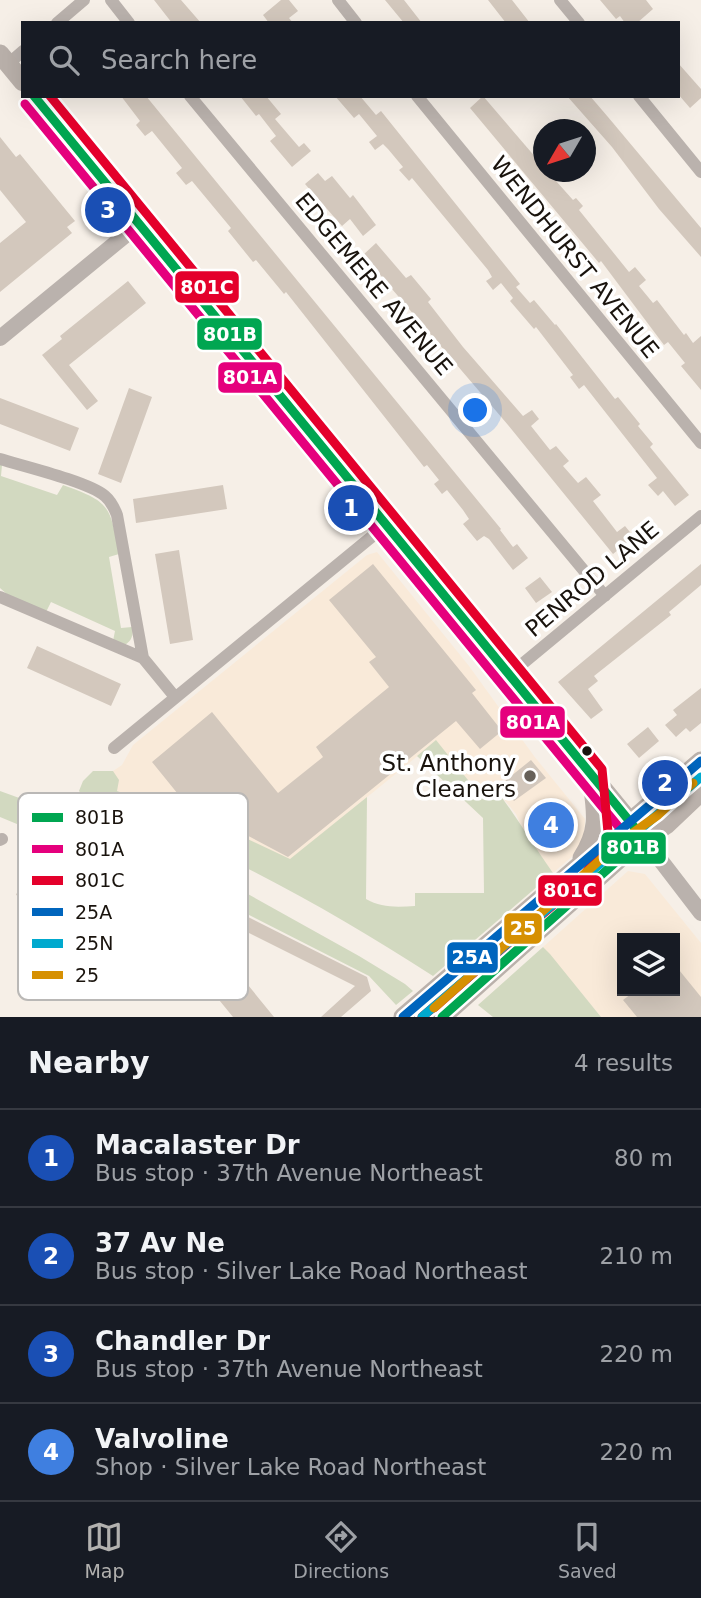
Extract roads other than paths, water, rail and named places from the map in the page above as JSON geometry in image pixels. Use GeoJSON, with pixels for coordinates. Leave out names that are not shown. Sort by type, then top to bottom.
{"type":"FeatureCollection","features":[{"type":"Feature","properties":{"kind":"main road"},"geometry":{"type":"LineString","coordinates":[[10,56],[21,78]]}},
{"type":"Feature","properties":{"kind":"main road"},"geometry":{"type":"LineString","coordinates":[[36,98],[645,840]]}},
{"type":"Feature","properties":{"kind":"main road"},"geometry":{"type":"LineString","coordinates":[[403,1017],[701,761]]}},
{"type":"Feature","properties":{"kind":"main road"},"geometry":{"type":"LineString","coordinates":[[569,876],[592,843],[596,830],[591,774]]}},
{"type":"Feature","properties":{"kind":"main road"},"geometry":{"type":"LineString","coordinates":[[442,1017],[627,852],[666,825],[701,792]]}},
{"type":"Feature","properties":{"kind":"street"},"geometry":{"type":"LineString","coordinates":[[59,21],[84,0]]}},
{"type":"Feature","properties":{"kind":"street"},"geometry":{"type":"LineString","coordinates":[[111,0],[128,21]]}},
{"type":"Feature","properties":{"kind":"street"},"geometry":{"type":"LineString","coordinates":[[338,0],[354,21]]}},
{"type":"Feature","properties":{"kind":"street"},"geometry":{"type":"LineString","coordinates":[[560,0],[577,21]]}},
{"type":"Feature","properties":{"kind":"street","name":"EDGEMERE AVENUE"},"geometry":{"type":"LineString","coordinates":[[192,98],[605,596]]}},
{"type":"Feature","properties":{"kind":"street","name":"WENDHURST AVENUE"},"geometry":{"type":"LineString","coordinates":[[419,98],[701,443]]}},
{"type":"Feature","properties":{"kind":"street"},"geometry":{"type":"LineString","coordinates":[[641,98],[701,172]]}},
{"type":"Feature","properties":{"kind":"street"},"geometry":{"type":"LineString","coordinates":[[0,338],[139,224]]}},
{"type":"Feature","properties":{"kind":"street"},"geometry":{"type":"LineString","coordinates":[[0,459],[89,488],[104,495],[112,504],[117,514],[143,657],[175,698]]}},
{"type":"Feature","properties":{"kind":"street","name":"PENROD LANE"},"geometry":{"type":"LineString","coordinates":[[509,675],[701,516]]}},
{"type":"Feature","properties":{"kind":"street"},"geometry":{"type":"LineString","coordinates":[[114,748],[386,525]]}},
{"type":"Feature","properties":{"kind":"street"},"geometry":{"type":"LineString","coordinates":[[0,597],[143,657]]}},
{"type":"Feature","properties":{"kind":"street"},"geometry":{"type":"LineString","coordinates":[[645,840],[701,913]]}},
{"type":"Feature","properties":{"kind":"place","name":"Chandler Dr"},"geometry":{"type":"Point","coordinates":[108,210]}},
{"type":"Feature","properties":{"kind":"place","name":"Macalaster Dr"},"geometry":{"type":"Point","coordinates":[351,508]}},
{"type":"Feature","properties":{"kind":"place","name":"St. Anthony Cleaners"},"geometry":{"type":"Point","coordinates":[530,776]}},
{"type":"Feature","properties":{"kind":"place","name":"37 Av Ne"},"geometry":{"type":"Point","coordinates":[665,783]}},
{"type":"Feature","properties":{"kind":"place","name":"Valvoline"},"geometry":{"type":"Point","coordinates":[551,825]}}]}
